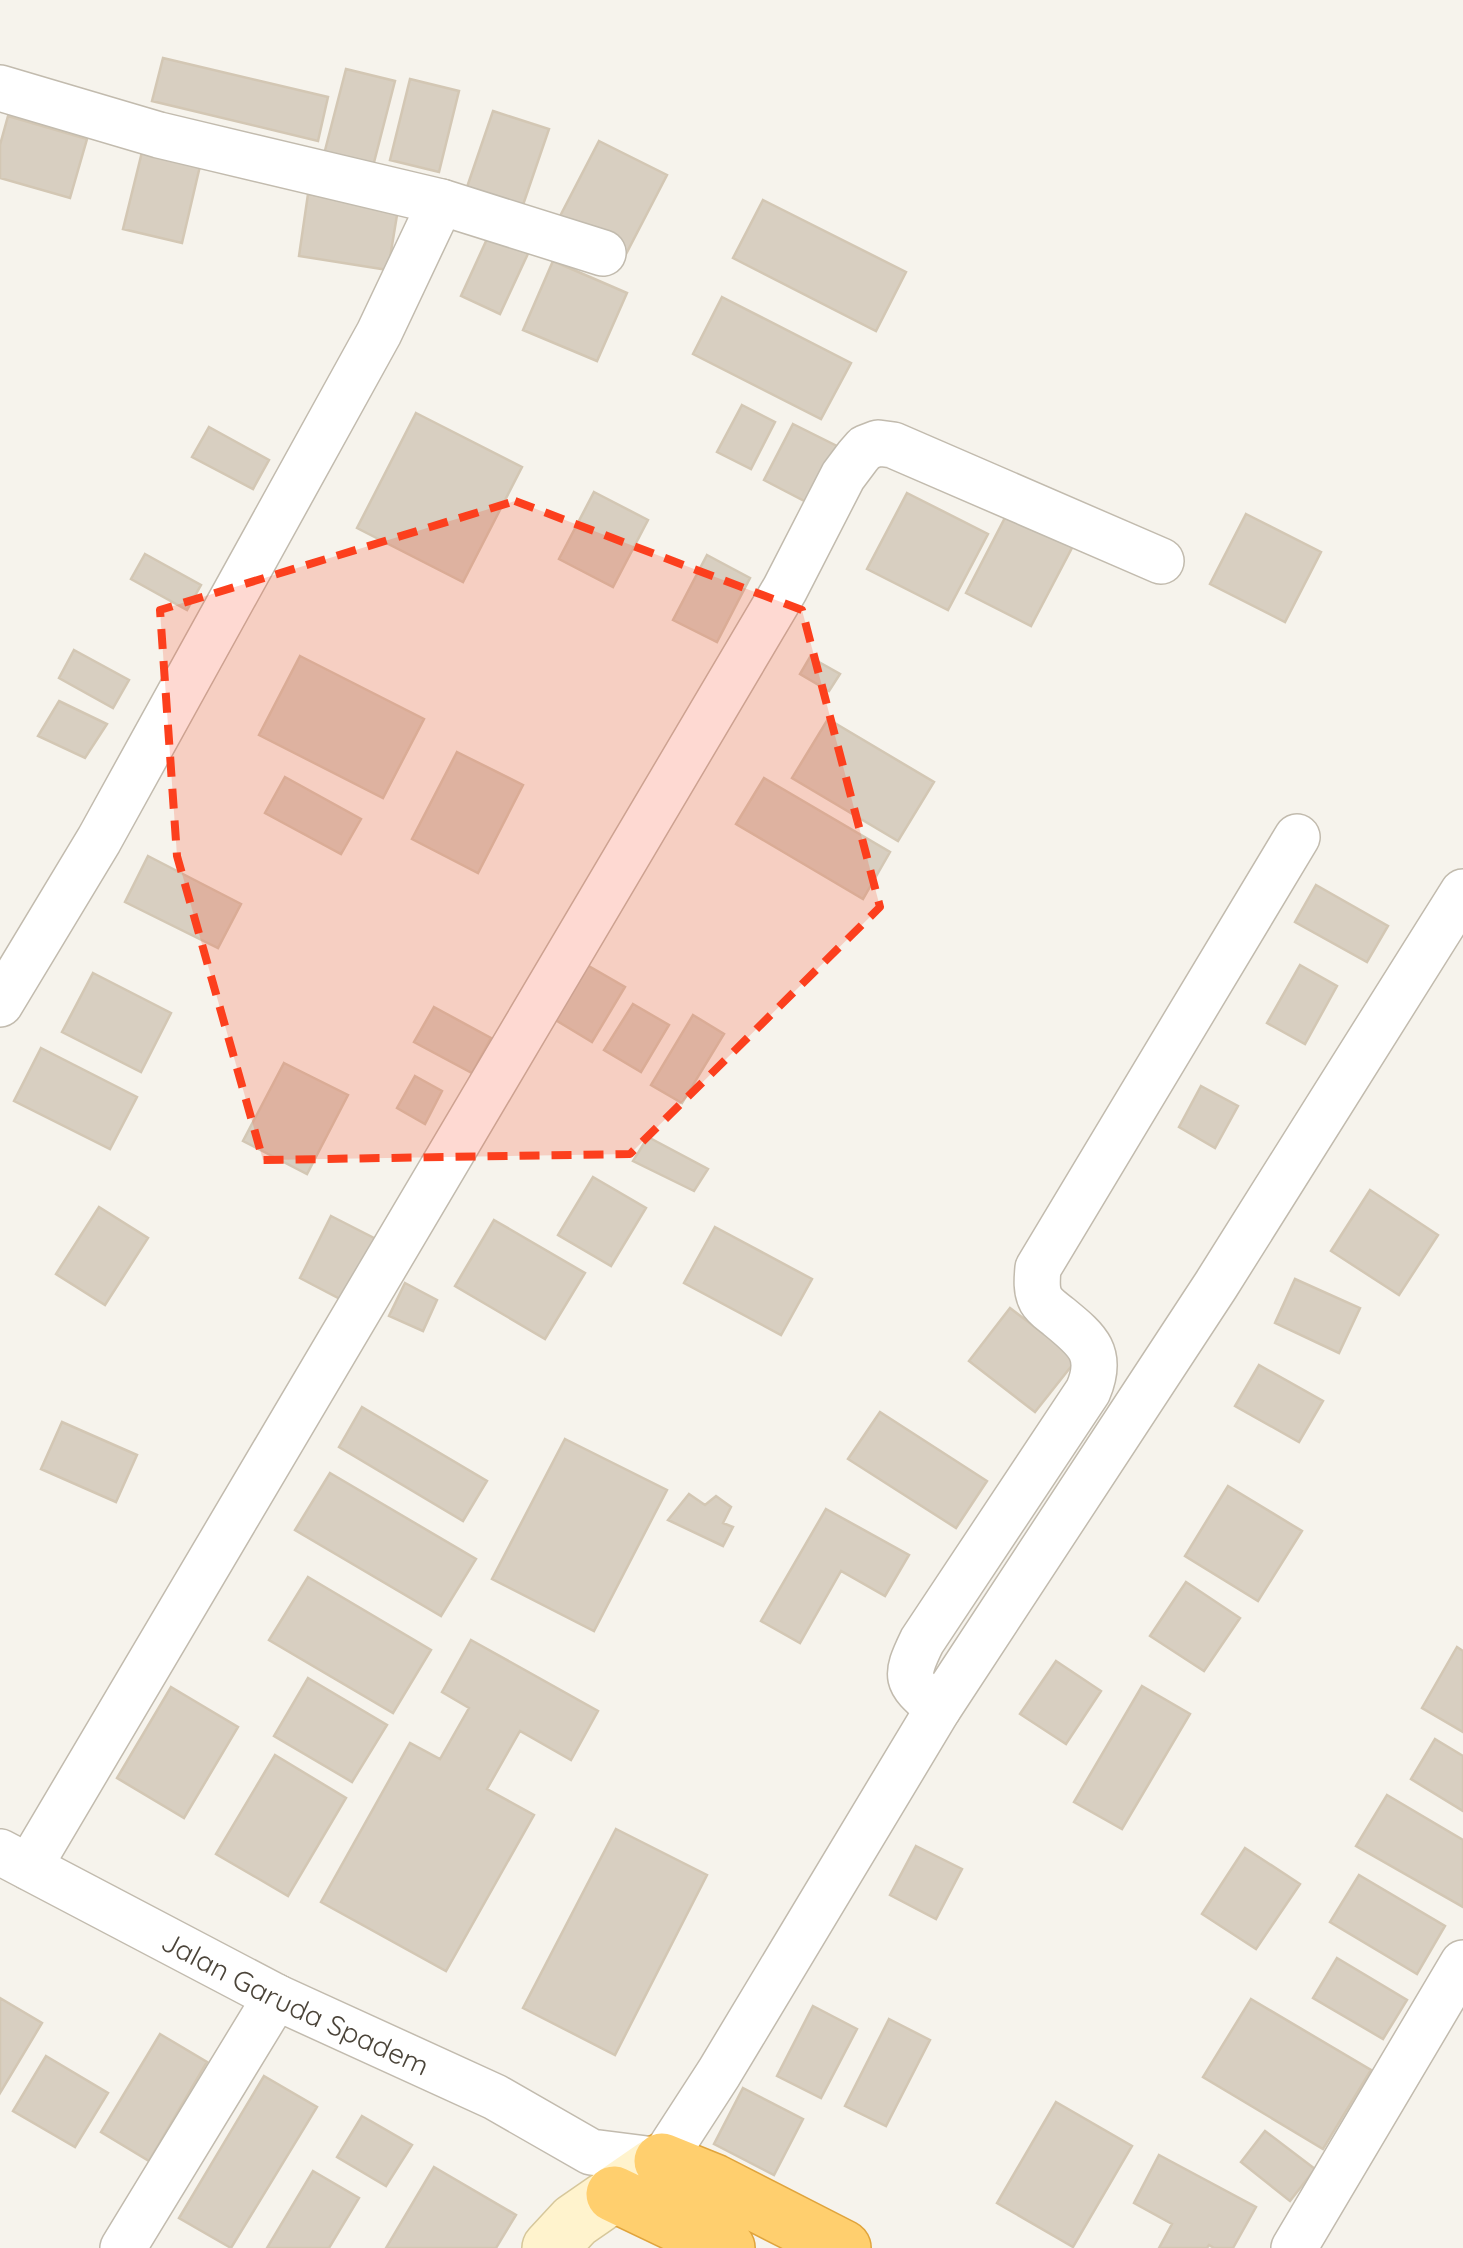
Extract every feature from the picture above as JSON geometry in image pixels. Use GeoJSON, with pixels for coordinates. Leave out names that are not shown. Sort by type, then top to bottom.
{"type":"FeatureCollection","features":[{"type":"Feature","properties":{"kind":"highway"},"geometry":{"type":"LineString","coordinates":[[662,2161],[714,2182],[843,2248]]}},
{"type":"Feature","properties":{"kind":"highway"},"geometry":{"type":"LineString","coordinates":[[602,2173],[727,2248]]}},
{"type":"Feature","properties":{"kind":"street"},"geometry":{"type":"LineString","coordinates":[[0,88],[159,134],[441,202],[603,254]]}},
{"type":"Feature","properties":{"kind":"street"},"geometry":{"type":"LineString","coordinates":[[0,1004],[98,840],[369,351],[441,202]]}},
{"type":"Feature","properties":{"kind":"street"},"geometry":{"type":"LineString","coordinates":[[14,1859],[747,653],[843,476],[865,448],[878,443],[893,445],[1162,562]]}},
{"type":"Feature","properties":{"kind":"street"},"geometry":{"type":"LineString","coordinates":[[938,1709],[912,1682],[910,1666],[922,1641],[1092,1381],[1094,1358],[1089,1345],[1045,1306],[1038,1292],[1038,1268],[1297,837]]}},
{"type":"Feature","properties":{"kind":"street"},"geometry":{"type":"LineString","coordinates":[[550,2248],[575,2221],[602,2173],[662,2161],[719,2074],[938,1709],[1216,1285],[1463,892]]}},
{"type":"Feature","properties":{"kind":"street","name":"Jalan Garuda Spadem"},"geometry":{"type":"LineString","coordinates":[[14,1859],[276,1997],[495,2097],[602,2173]]}},
{"type":"Feature","properties":{"kind":"street"},"geometry":{"type":"LineString","coordinates":[[1294,2248],[1463,1963]]}},
{"type":"Feature","properties":{"kind":"street"},"geometry":{"type":"LineString","coordinates":[[123,2248],[276,1997]]}},
{"type":"Feature","properties":{"kind":"highlighted area"},"geometry":{"type":"Polygon","coordinates":[[[515,501],[802,610],[880,907],[630,1154],[263,1160],[177,856],[160,610],[515,501]]]}},
{"type":"Feature","properties":{"kind":"building"},"geometry":{"type":"Polygon","coordinates":[[[163,58],[328,97],[318,141],[152,101],[163,58]]]}},
{"type":"Feature","properties":{"kind":"building"},"geometry":{"type":"Polygon","coordinates":[[[346,69],[395,81],[371,174],[322,162],[346,69]]]}},
{"type":"Feature","properties":{"kind":"building"},"geometry":{"type":"Polygon","coordinates":[[[410,79],[459,91],[439,172],[390,160],[410,79]]]}},
{"type":"Feature","properties":{"kind":"building"},"geometry":{"type":"Polygon","coordinates":[[[493,111],[549,129],[522,208],[466,190],[493,111]]]}},
{"type":"Feature","properties":{"kind":"building"},"geometry":{"type":"Polygon","coordinates":[[[8,116],[87,139],[70,198],[0,178],[0,145],[8,116]]]}},
{"type":"Feature","properties":{"kind":"building"},"geometry":{"type":"Polygon","coordinates":[[[599,141],[667,175],[625,256],[557,222],[599,141]]]}},
{"type":"Feature","properties":{"kind":"building"},"geometry":{"type":"Polygon","coordinates":[[[142,152],[200,166],[182,243],[123,229],[142,152]]]}},
{"type":"Feature","properties":{"kind":"building"},"geometry":{"type":"Polygon","coordinates":[[[308,194],[398,209],[388,270],[299,256],[308,194]]]}},
{"type":"Feature","properties":{"kind":"building"},"geometry":{"type":"Polygon","coordinates":[[[763,200],[906,272],[876,331],[733,258],[763,200]]]}},
{"type":"Feature","properties":{"kind":"building"},"geometry":{"type":"Polygon","coordinates":[[[492,228],[532,245],[500,314],[461,296],[492,228]]]}},
{"type":"Feature","properties":{"kind":"building"},"geometry":{"type":"Polygon","coordinates":[[[553,261],[627,293],[597,361],[523,330],[553,261]]]}},
{"type":"Feature","properties":{"kind":"building"},"geometry":{"type":"Polygon","coordinates":[[[722,297],[851,363],[821,419],[693,354],[722,297]]]}},
{"type":"Feature","properties":{"kind":"building"},"geometry":{"type":"Polygon","coordinates":[[[742,405],[775,422],[751,469],[717,452],[742,405]]]}},
{"type":"Feature","properties":{"kind":"building"},"geometry":{"type":"Polygon","coordinates":[[[416,413],[522,467],[463,582],[357,528],[416,413]]]}},
{"type":"Feature","properties":{"kind":"building"},"geometry":{"type":"Polygon","coordinates":[[[793,424],[843,449],[814,506],[764,480],[793,424]]]}},
{"type":"Feature","properties":{"kind":"building"},"geometry":{"type":"Polygon","coordinates":[[[209,427],[269,460],[253,489],[192,457],[209,427]]]}},
{"type":"Feature","properties":{"kind":"building"},"geometry":{"type":"Polygon","coordinates":[[[594,492],[648,520],[613,587],[559,559],[594,492]]]}},
{"type":"Feature","properties":{"kind":"building"},"geometry":{"type":"Polygon","coordinates":[[[907,493],[988,534],[948,610],[867,569],[907,493]]]}},
{"type":"Feature","properties":{"kind":"building"},"geometry":{"type":"Polygon","coordinates":[[[1009,510],[1074,544],[1031,626],[966,593],[1009,510]]]}},
{"type":"Feature","properties":{"kind":"building"},"geometry":{"type":"Polygon","coordinates":[[[1246,514],[1321,552],[1285,622],[1210,584],[1246,514]]]}},
{"type":"Feature","properties":{"kind":"building"},"geometry":{"type":"Polygon","coordinates":[[[145,554],[201,585],[187,610],[131,579],[145,554]]]}},
{"type":"Feature","properties":{"kind":"building"},"geometry":{"type":"Polygon","coordinates":[[[707,555],[750,578],[717,642],[673,620],[707,555]]]}},
{"type":"Feature","properties":{"kind":"building"},"geometry":{"type":"Polygon","coordinates":[[[74,650],[129,680],[113,708],[59,678],[74,650]]]}},
{"type":"Feature","properties":{"kind":"building"},"geometry":{"type":"Polygon","coordinates":[[[300,656],[424,719],[383,798],[259,735],[300,656]]]}},
{"type":"Feature","properties":{"kind":"building"},"geometry":{"type":"Polygon","coordinates":[[[810,657],[840,674],[829,691],[800,674],[810,657]]]}},
{"type":"Feature","properties":{"kind":"building"},"geometry":{"type":"Polygon","coordinates":[[[59,701],[107,724],[85,758],[38,736],[59,701]]]}},
{"type":"Feature","properties":{"kind":"building"},"geometry":{"type":"Polygon","coordinates":[[[828,719],[934,782],[898,841],[792,778],[828,719]]]}},
{"type":"Feature","properties":{"kind":"building"},"geometry":{"type":"Polygon","coordinates":[[[457,752],[523,785],[478,873],[412,839],[457,752]]]}},
{"type":"Feature","properties":{"kind":"building"},"geometry":{"type":"Polygon","coordinates":[[[285,777],[361,819],[341,854],[265,813],[285,777]]]}},
{"type":"Feature","properties":{"kind":"building"},"geometry":{"type":"Polygon","coordinates":[[[764,778],[890,852],[863,899],[736,824],[764,778]]]}},
{"type":"Feature","properties":{"kind":"building"},"geometry":{"type":"Polygon","coordinates":[[[148,856],[241,904],[218,948],[125,902],[148,856]]]}},
{"type":"Feature","properties":{"kind":"building"},"geometry":{"type":"Polygon","coordinates":[[[1316,885],[1388,926],[1367,962],[1295,922],[1316,885]]]}},
{"type":"Feature","properties":{"kind":"building"},"geometry":{"type":"Polygon","coordinates":[[[587,965],[625,987],[592,1042],[554,1019],[587,965]]]}},
{"type":"Feature","properties":{"kind":"building"},"geometry":{"type":"Polygon","coordinates":[[[1300,965],[1337,986],[1305,1044],[1267,1023],[1300,965]]]}},
{"type":"Feature","properties":{"kind":"building"},"geometry":{"type":"Polygon","coordinates":[[[93,973],[171,1013],[141,1072],[62,1032],[93,973]]]}},
{"type":"Feature","properties":{"kind":"building"},"geometry":{"type":"Polygon","coordinates":[[[633,1004],[669,1025],[641,1072],[604,1050],[633,1004]]]}},
{"type":"Feature","properties":{"kind":"building"},"geometry":{"type":"Polygon","coordinates":[[[434,1007],[491,1038],[472,1073],[414,1042],[434,1007]]]}},
{"type":"Feature","properties":{"kind":"building"},"geometry":{"type":"Polygon","coordinates":[[[693,1015],[724,1034],[682,1103],[651,1085],[693,1015]]]}},
{"type":"Feature","properties":{"kind":"building"},"geometry":{"type":"Polygon","coordinates":[[[41,1048],[137,1097],[110,1149],[14,1101],[41,1048]]]}},
{"type":"Feature","properties":{"kind":"building"},"geometry":{"type":"Polygon","coordinates":[[[284,1063],[348,1095],[307,1174],[243,1141],[284,1063]]]}},
{"type":"Feature","properties":{"kind":"building"},"geometry":{"type":"Polygon","coordinates":[[[415,1076],[442,1091],[425,1124],[397,1108],[415,1076]]]}},
{"type":"Feature","properties":{"kind":"building"},"geometry":{"type":"Polygon","coordinates":[[[1201,1086],[1238,1106],[1215,1148],[1179,1127],[1201,1086]]]}},
{"type":"Feature","properties":{"kind":"building"},"geometry":{"type":"Polygon","coordinates":[[[648,1137],[708,1169],[694,1191],[633,1161],[648,1137]]]}},
{"type":"Feature","properties":{"kind":"building"},"geometry":{"type":"Polygon","coordinates":[[[593,1177],[646,1208],[611,1266],[558,1235],[593,1177]]]}},
{"type":"Feature","properties":{"kind":"building"},"geometry":{"type":"Polygon","coordinates":[[[1370,1190],[1438,1235],[1399,1295],[1331,1251],[1370,1190]]]}},
{"type":"Feature","properties":{"kind":"building"},"geometry":{"type":"Polygon","coordinates":[[[99,1207],[148,1238],[105,1305],[56,1274],[99,1207]]]}},
{"type":"Feature","properties":{"kind":"building"},"geometry":{"type":"Polygon","coordinates":[[[331,1216],[376,1239],[344,1301],[300,1278],[331,1216]]]}},
{"type":"Feature","properties":{"kind":"building"},"geometry":{"type":"Polygon","coordinates":[[[494,1220],[585,1273],[545,1339],[455,1286],[494,1220]]]}},
{"type":"Feature","properties":{"kind":"building"},"geometry":{"type":"Polygon","coordinates":[[[715,1227],[812,1279],[781,1335],[684,1283],[715,1227]]]}},
{"type":"Feature","properties":{"kind":"building"},"geometry":{"type":"Polygon","coordinates":[[[1295,1279],[1360,1308],[1339,1353],[1275,1323],[1295,1279]]]}},
{"type":"Feature","properties":{"kind":"building"},"geometry":{"type":"Polygon","coordinates":[[[405,1283],[437,1300],[423,1331],[389,1316],[405,1283]]]}},
{"type":"Feature","properties":{"kind":"building"},"geometry":{"type":"Polygon","coordinates":[[[1010,1308],[1077,1359],[1035,1412],[969,1361],[1010,1308]]]}},
{"type":"Feature","properties":{"kind":"building"},"geometry":{"type":"Polygon","coordinates":[[[1259,1365],[1323,1401],[1299,1442],[1235,1406],[1259,1365]]]}},
{"type":"Feature","properties":{"kind":"building"},"geometry":{"type":"Polygon","coordinates":[[[362,1407],[487,1481],[463,1521],[339,1447],[362,1407]]]}},
{"type":"Feature","properties":{"kind":"building"},"geometry":{"type":"Polygon","coordinates":[[[880,1412],[987,1481],[956,1528],[848,1459],[880,1412]]]}},
{"type":"Feature","properties":{"kind":"building"},"geometry":{"type":"Polygon","coordinates":[[[62,1422],[137,1455],[116,1502],[41,1469],[62,1422]]]}},
{"type":"Feature","properties":{"kind":"building"},"geometry":{"type":"Polygon","coordinates":[[[565,1439],[667,1490],[594,1631],[492,1579],[565,1439]]]}},
{"type":"Feature","properties":{"kind":"building"},"geometry":{"type":"Polygon","coordinates":[[[330,1473],[476,1559],[441,1616],[295,1530],[330,1473]]]}},
{"type":"Feature","properties":{"kind":"building"},"geometry":{"type":"Polygon","coordinates":[[[1228,1486],[1302,1531],[1258,1601],[1185,1556],[1228,1486]]]}},
{"type":"Feature","properties":{"kind":"building"},"geometry":{"type":"Polygon","coordinates":[[[689,1494],[705,1505],[716,1496],[731,1507],[723,1523],[733,1527],[723,1546],[668,1520],[689,1494]]]}},
{"type":"Feature","properties":{"kind":"building"},"geometry":{"type":"Polygon","coordinates":[[[826,1509],[909,1555],[885,1596],[841,1571],[800,1643],[761,1621],[826,1509]]]}},
{"type":"Feature","properties":{"kind":"building"},"geometry":{"type":"Polygon","coordinates":[[[308,1577],[431,1650],[393,1713],[269,1640],[308,1577]]]}},
{"type":"Feature","properties":{"kind":"building"},"geometry":{"type":"Polygon","coordinates":[[[1186,1582],[1240,1618],[1204,1671],[1150,1636],[1186,1582]]]}},
{"type":"Feature","properties":{"kind":"building"},"geometry":{"type":"Polygon","coordinates":[[[471,1640],[598,1711],[571,1760],[520,1731],[487,1789],[534,1815],[446,1971],[321,1902],[410,1743],[440,1759],[469,1708],[442,1692],[471,1640]]]}},
{"type":"Feature","properties":{"kind":"building"},"geometry":{"type":"Polygon","coordinates":[[[1457,1647],[1463,1651],[1463,1732],[1422,1708],[1457,1647]]]}},
{"type":"Feature","properties":{"kind":"building"},"geometry":{"type":"Polygon","coordinates":[[[1056,1661],[1101,1691],[1066,1744],[1020,1714],[1056,1661]]]}},
{"type":"Feature","properties":{"kind":"building"},"geometry":{"type":"Polygon","coordinates":[[[308,1678],[387,1725],[352,1782],[274,1736],[308,1678]]]}},
{"type":"Feature","properties":{"kind":"building"},"geometry":{"type":"Polygon","coordinates":[[[1142,1686],[1190,1714],[1122,1829],[1074,1802],[1142,1686]]]}},
{"type":"Feature","properties":{"kind":"building"},"geometry":{"type":"Polygon","coordinates":[[[171,1687],[238,1727],[184,1818],[117,1778],[171,1687]]]}},
{"type":"Feature","properties":{"kind":"building"},"geometry":{"type":"Polygon","coordinates":[[[1435,1739],[1463,1756],[1463,1811],[1411,1779],[1435,1739]]]}},
{"type":"Feature","properties":{"kind":"building"},"geometry":{"type":"Polygon","coordinates":[[[275,1755],[346,1798],[288,1896],[216,1854],[275,1755]]]}},
{"type":"Feature","properties":{"kind":"building"},"geometry":{"type":"Polygon","coordinates":[[[1387,1795],[1463,1840],[1463,1907],[1356,1846],[1387,1795]]]}},
{"type":"Feature","properties":{"kind":"building"},"geometry":{"type":"Polygon","coordinates":[[[616,1829],[707,1875],[615,2055],[523,2008],[616,1829]]]}},
{"type":"Feature","properties":{"kind":"building"},"geometry":{"type":"Polygon","coordinates":[[[916,1846],[962,1869],[936,1919],[890,1895],[916,1846]]]}},
{"type":"Feature","properties":{"kind":"building"},"geometry":{"type":"Polygon","coordinates":[[[1245,1848],[1300,1884],[1256,1949],[1202,1914],[1245,1848]]]}},
{"type":"Feature","properties":{"kind":"building"},"geometry":{"type":"Polygon","coordinates":[[[1359,1875],[1445,1926],[1417,1974],[1330,1922],[1359,1875]]]}},
{"type":"Feature","properties":{"kind":"building"},"geometry":{"type":"Polygon","coordinates":[[[1337,1958],[1407,2000],[1383,2039],[1313,1998],[1337,1958]]]}},
{"type":"Feature","properties":{"kind":"building"},"geometry":{"type":"Polygon","coordinates":[[[0,1998],[42,2023],[0,2093],[0,1998]]]}},
{"type":"Feature","properties":{"kind":"building"},"geometry":{"type":"Polygon","coordinates":[[[1251,1999],[1371,2070],[1323,2149],[1203,2077],[1251,1999]]]}},
{"type":"Feature","properties":{"kind":"building"},"geometry":{"type":"Polygon","coordinates":[[[813,2006],[857,2029],[821,2098],[777,2076],[813,2006]]]}},
{"type":"Feature","properties":{"kind":"building"},"geometry":{"type":"Polygon","coordinates":[[[889,2019],[930,2040],[886,2126],[845,2106],[889,2019]]]}},
{"type":"Feature","properties":{"kind":"building"},"geometry":{"type":"Polygon","coordinates":[[[160,2034],[207,2062],[149,2161],[101,2132],[160,2034]]]}},
{"type":"Feature","properties":{"kind":"building"},"geometry":{"type":"Polygon","coordinates":[[[46,2056],[108,2093],[75,2147],[13,2111],[46,2056]]]}},
{"type":"Feature","properties":{"kind":"building"},"geometry":{"type":"Polygon","coordinates":[[[264,2076],[317,2107],[231,2248],[179,2218],[264,2076]]]}},
{"type":"Feature","properties":{"kind":"building"},"geometry":{"type":"Polygon","coordinates":[[[743,2088],[803,2119],[774,2175],[714,2144],[743,2088]]]}},
{"type":"Feature","properties":{"kind":"building"},"geometry":{"type":"Polygon","coordinates":[[[1056,2102],[1132,2146],[1073,2247],[997,2203],[1056,2102]]]}},
{"type":"Feature","properties":{"kind":"building"},"geometry":{"type":"Polygon","coordinates":[[[362,2116],[412,2145],[386,2186],[337,2157],[362,2116]]]}},
{"type":"Feature","properties":{"kind":"building"},"geometry":{"type":"Polygon","coordinates":[[[1265,2131],[1315,2169],[1290,2201],[1241,2162],[1265,2131]]]}},
{"type":"Feature","properties":{"kind":"building"},"geometry":{"type":"Polygon","coordinates":[[[1159,2155],[1256,2207],[1233,2248],[1159,2248],[1172,2224],[1134,2203],[1159,2155]]]}},
{"type":"Feature","properties":{"kind":"building"},"geometry":{"type":"Polygon","coordinates":[[[434,2167],[516,2215],[496,2248],[386,2248],[434,2167]]]}},
{"type":"Feature","properties":{"kind":"building"},"geometry":{"type":"Polygon","coordinates":[[[313,2171],[359,2198],[329,2248],[267,2248],[313,2171]]]}}]}
